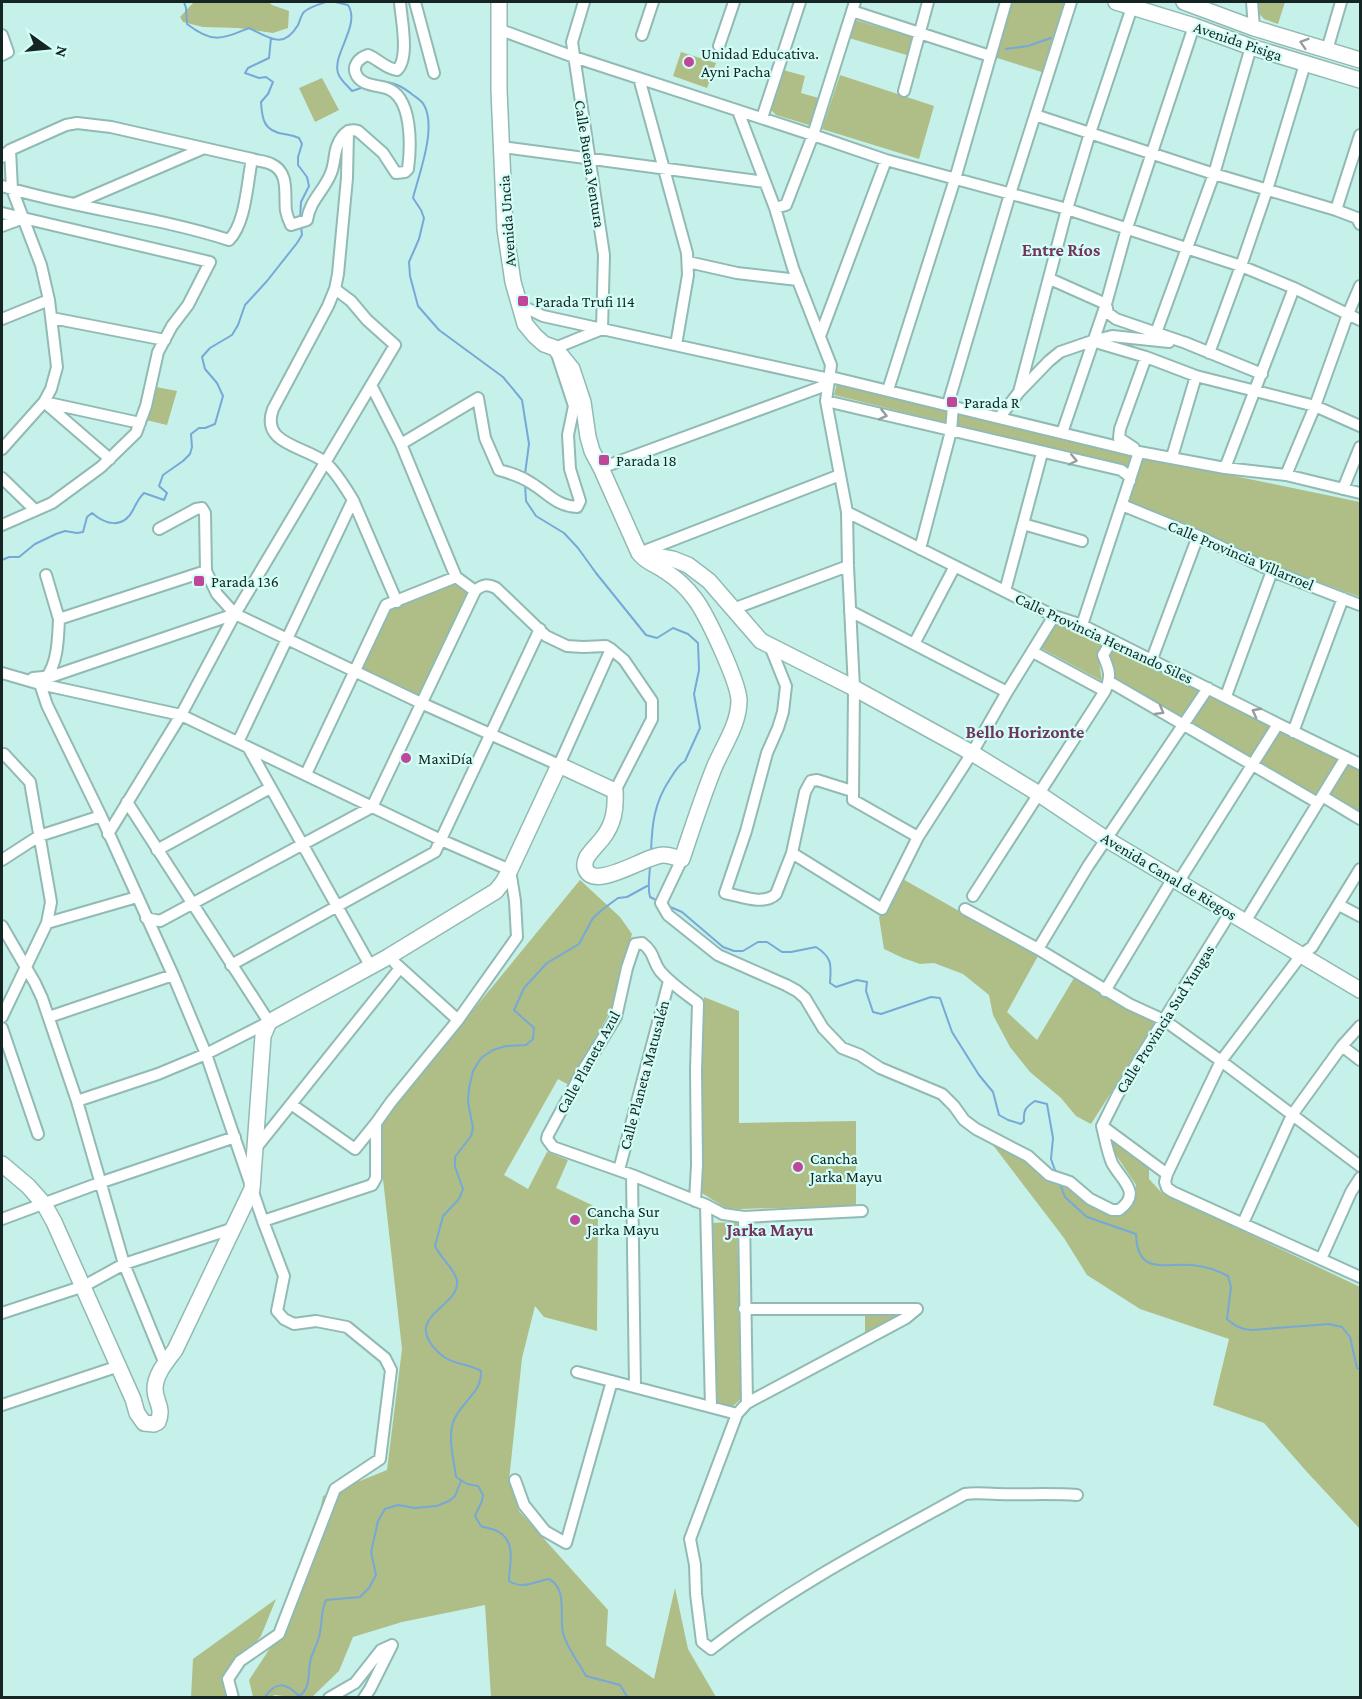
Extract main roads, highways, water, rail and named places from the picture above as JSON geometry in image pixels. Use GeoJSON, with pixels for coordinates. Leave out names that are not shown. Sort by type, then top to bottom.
{"type":"FeatureCollection","features":[{"type":"Feature","properties":{"kind":"waterway"},"geometry":{"type":"LineString","coordinates":[[184,2],[187,24],[204,35],[224,37],[249,28],[276,40],[281,40],[292,33],[306,10],[326,2]]}},
{"type":"Feature","properties":{"kind":"waterway"},"geometry":{"type":"LineString","coordinates":[[335,2],[348,5],[351,13],[349,30],[337,65],[338,73],[352,91],[364,87]]}},
{"type":"Feature","properties":{"kind":"waterway"},"geometry":{"type":"LineString","coordinates":[[271,38],[269,58],[248,68],[245,73],[259,78],[266,77],[273,82],[268,94],[261,102],[265,124],[277,133],[299,138],[302,144],[298,165],[307,177],[309,186],[301,202],[300,220]]}},
{"type":"Feature","properties":{"kind":"waterway"},"geometry":{"type":"LineString","coordinates":[[1006,49],[1028,46],[1051,38]]}},
{"type":"Feature","properties":{"kind":"waterway"},"geometry":{"type":"LineString","coordinates":[[379,81],[393,83],[409,92],[422,102],[428,115],[426,151],[413,198],[424,218],[419,239],[409,262],[410,276],[418,306],[439,330],[503,377],[522,400],[529,444],[525,474]]}},
{"type":"Feature","properties":{"kind":"waterway"},"geometry":{"type":"LineString","coordinates":[[2,560],[19,557],[35,544],[56,534],[65,531],[83,532],[87,517],[92,513],[108,522],[124,520],[144,493],[164,500],[167,493],[159,486],[163,475],[190,454],[191,434],[199,428],[215,424],[223,396],[217,383],[205,369],[202,357],[210,348],[232,335],[245,305],[297,243],[302,235],[301,226]]}},
{"type":"Feature","properties":{"kind":"waterway"},"geometry":{"type":"LineString","coordinates":[[525,483],[526,501],[536,516],[564,533],[578,548],[646,635],[657,638],[673,628],[688,634],[698,643],[699,670],[694,694],[700,728],[685,761],[675,772],[660,797],[653,823],[651,852]]}},
{"type":"Feature","properties":{"kind":"waterway"},"geometry":{"type":"LineString","coordinates":[[650,864],[650,897],[658,901]]}},
{"type":"Feature","properties":{"kind":"waterway"},"geometry":{"type":"LineString","coordinates":[[628,1698],[620,1685],[586,1676],[565,1639],[561,1596],[555,1583],[549,1579],[524,1585],[509,1581],[511,1555],[508,1542],[499,1532],[481,1526],[475,1516],[483,1495],[478,1486],[467,1484],[456,1477],[452,1448],[451,1434],[454,1420],[475,1391],[481,1371],[444,1357],[429,1340],[426,1330],[428,1321],[450,1298],[457,1281],[451,1268],[435,1246],[443,1216],[459,1199],[463,1189],[455,1167],[455,1157],[471,1136],[473,1128],[468,1102],[473,1071],[481,1058],[493,1050],[506,1046],[526,1045],[533,1039],[534,1028],[514,1010],[524,988],[547,963],[579,944],[593,918],[603,909],[618,898],[627,897],[647,886]]}},
{"type":"Feature","properties":{"kind":"waterway"},"geometry":{"type":"LineString","coordinates":[[668,906],[682,912],[723,947],[734,951],[743,951],[758,942],[767,942],[782,952],[816,947],[826,955],[830,962],[830,983],[836,987],[857,980],[867,982],[866,991],[873,1012],[881,1014],[931,997],[940,998],[952,1032],[979,1075],[993,1092],[999,1115],[1021,1124],[1024,1121],[1026,1109],[1032,1103],[1035,1101],[1047,1104],[1053,1138],[1051,1159],[1056,1173]]}},
{"type":"Feature","properties":{"kind":"waterway"},"geometry":{"type":"LineString","coordinates":[[1060,1184],[1065,1197],[1087,1217],[1136,1234],[1141,1256],[1146,1261],[1162,1265],[1201,1266],[1228,1276],[1231,1287],[1227,1319],[1235,1325],[1251,1330],[1329,1324],[1342,1327],[1350,1337],[1357,1368],[1360,1369]]}},
{"type":"Feature","properties":{"kind":"waterway"},"geometry":{"type":"LineString","coordinates":[[264,1698],[268,1692],[281,1685],[299,1696],[306,1689],[311,1658],[319,1635],[326,1600],[360,1597],[369,1588],[376,1575],[371,1552],[378,1521],[385,1509],[398,1505],[415,1508],[437,1506],[455,1496],[461,1481]]}},
{"type":"Feature","properties":{"kind":"place","name":"Unidad Educativa. Ayni Pacha"},"geometry":{"type":"Point","coordinates":[689,62]}},
{"type":"Feature","properties":{"kind":"place","name":"Parada Trufi 114"},"geometry":{"type":"Point","coordinates":[523,301]}},
{"type":"Feature","properties":{"kind":"place","name":"Parada R"},"geometry":{"type":"Point","coordinates":[952,402]}},
{"type":"Feature","properties":{"kind":"place","name":"Parada 18"},"geometry":{"type":"Point","coordinates":[604,460]}},
{"type":"Feature","properties":{"kind":"place","name":"Parada 136"},"geometry":{"type":"Point","coordinates":[199,581]}},
{"type":"Feature","properties":{"kind":"place","name":"MaxiDía"},"geometry":{"type":"Point","coordinates":[406,758]}},
{"type":"Feature","properties":{"kind":"place","name":"Cancha Jarka Mayu"},"geometry":{"type":"Point","coordinates":[798,1167]}},
{"type":"Feature","properties":{"kind":"place","name":"Cancha Sur Jarka Mayu"},"geometry":{"type":"Point","coordinates":[575,1220]}},
{"type":"Feature","properties":{"kind":"district","name":"Entre Ríos"},"geometry":{"type":"Point","coordinates":[1061,250]}},
{"type":"Feature","properties":{"kind":"district","name":"Bello Horizonte"},"geometry":{"type":"Point","coordinates":[1025,732]}},
{"type":"Feature","properties":{"kind":"district","name":"Jarka Mayu"},"geometry":{"type":"Point","coordinates":[770,1230]}}]}
